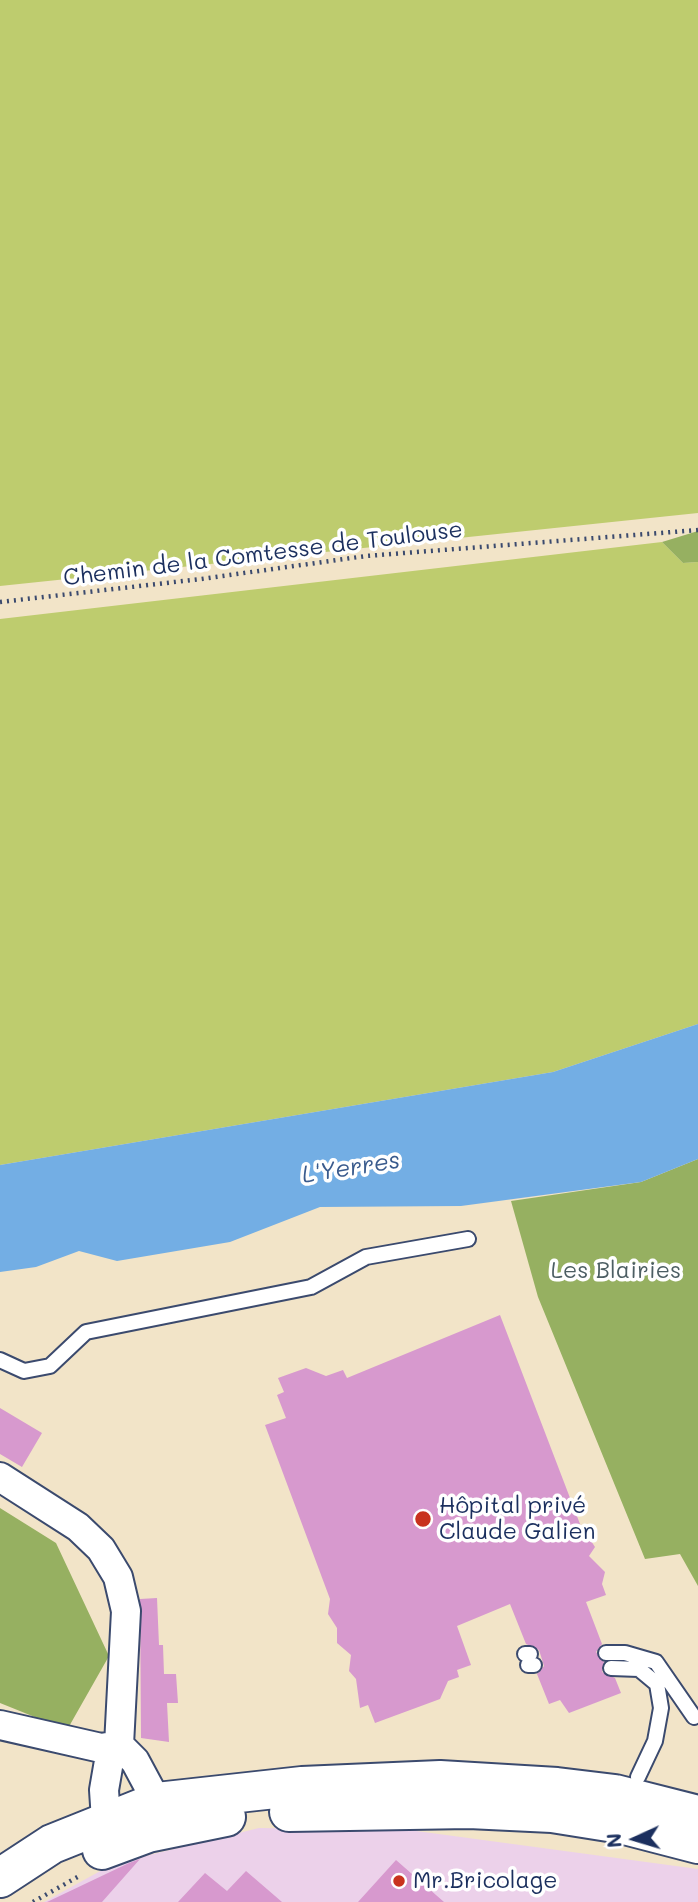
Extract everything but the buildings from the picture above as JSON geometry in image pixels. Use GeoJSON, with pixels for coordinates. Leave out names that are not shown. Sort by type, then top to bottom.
{"type":"FeatureCollection","features":[{"type":"Feature","properties":{"kind":"main road"},"geometry":{"type":"LineString","coordinates":[[0,1878],[52,1844],[106,1820],[157,1802],[302,1786],[440,1780],[603,1793],[698,1815]]}},
{"type":"Feature","properties":{"kind":"main road"},"geometry":{"type":"LineString","coordinates":[[9,1902],[36,1880],[89,1854],[148,1833],[245,1814],[469,1809],[552,1812],[621,1824],[698,1844]]}},
{"type":"Feature","properties":{"kind":"street"},"geometry":{"type":"LineString","coordinates":[[0,1478],[78,1527],[101,1549],[118,1577],[126,1611],[120,1745],[109,1760],[106,1820]]}},
{"type":"Feature","properties":{"kind":"street"},"geometry":{"type":"LineString","coordinates":[[0,1725],[101,1748],[120,1745]]}},
{"type":"Feature","properties":{"kind":"street"},"geometry":{"type":"LineString","coordinates":[[120,1745],[135,1761],[157,1802]]}},
{"type":"Feature","properties":{"kind":"lane"},"geometry":{"type":"LineString","coordinates":[[0,1360],[24,1371],[50,1366],[86,1332],[311,1287],[366,1257],[468,1239]]}},
{"type":"Feature","properties":{"kind":"lane"},"geometry":{"type":"LineString","coordinates":[[606,1653],[625,1653],[656,1662],[694,1717]]}},
{"type":"Feature","properties":{"kind":"lane"},"geometry":{"type":"LineString","coordinates":[[611,1668],[639,1669],[657,1684],[661,1708],[655,1741],[638,1777]]}},
{"type":"Feature","properties":{"kind":"path","name":"Chemin de la Comtesse de Toulouse"},"geometry":{"type":"LineString","coordinates":[[0,602],[201,579],[366,556],[698,530]]}},
{"type":"Feature","properties":{"kind":"shaded area"},"geometry":{"type":"Polygon","coordinates":[[[259,1828],[409,1830],[698,1869],[698,1902],[44,1902],[113,1864],[259,1828]]]}},
{"type":"Feature","properties":{"kind":"green space"},"geometry":{"type":"Polygon","coordinates":[[[0,0],[698,0],[698,513],[0,586],[0,0]]]}},
{"type":"Feature","properties":{"kind":"green space"},"geometry":{"type":"Polygon","coordinates":[[[698,531],[698,562],[683,563],[662,542],[698,531]]]}},
{"type":"Feature","properties":{"kind":"green space"},"geometry":{"type":"Polygon","coordinates":[[[662,542],[683,563],[698,562],[698,1024],[553,1072],[0,1165],[0,619],[662,542]]]}},
{"type":"Feature","properties":{"kind":"green space","name":"Les Blairies"},"geometry":{"type":"Polygon","coordinates":[[[698,1159],[698,1586],[680,1554],[645,1559],[538,1297],[511,1201],[641,1182],[698,1159]]]}},
{"type":"Feature","properties":{"kind":"green space"},"geometry":{"type":"Polygon","coordinates":[[[0,1508],[56,1543],[109,1656],[67,1730],[0,1703],[0,1508]]]}},
{"type":"Feature","properties":{"kind":"water","name":"L'Yerres"},"geometry":{"type":"Polygon","coordinates":[[[698,1024],[698,1159],[641,1182],[461,1206],[320,1207],[230,1242],[117,1261],[79,1251],[36,1267],[0,1272],[0,1165],[553,1072],[698,1024]]]}},
{"type":"Feature","properties":{"kind":"place","name":"Hôpital privé Claude Galien"},"geometry":{"type":"Point","coordinates":[423,1519]}},
{"type":"Feature","properties":{"kind":"place","name":"Mr.Bricolage"},"geometry":{"type":"Point","coordinates":[399,1881]}}]}
